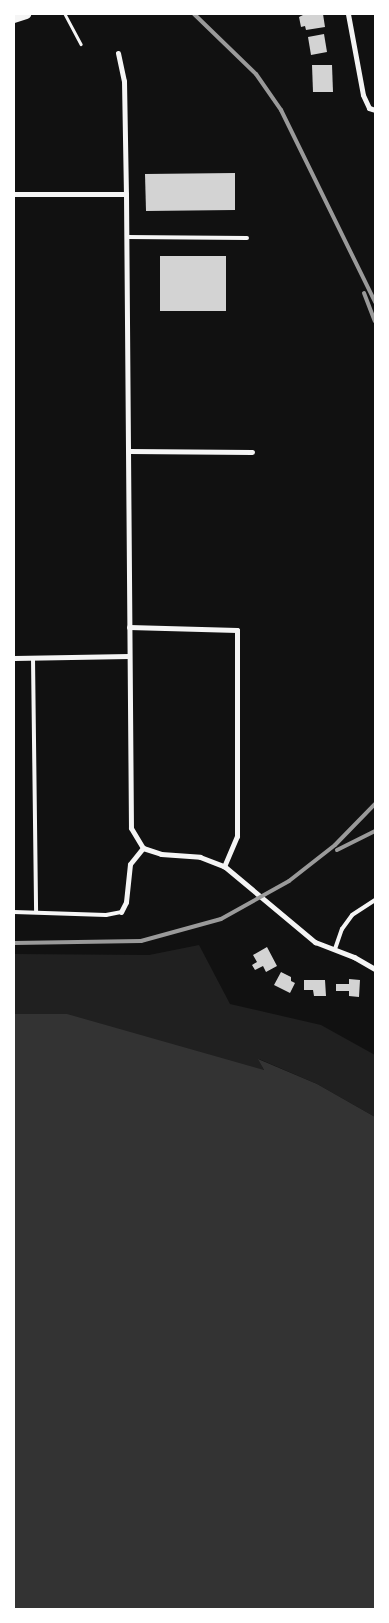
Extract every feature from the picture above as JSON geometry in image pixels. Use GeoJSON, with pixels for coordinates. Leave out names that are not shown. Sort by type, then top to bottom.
{"type":"FeatureCollection","features":[{"type":"Feature","properties":{"kind":"main road"},"geometry":{"type":"LineString","coordinates":[[14,18],[26,14]]}},
{"type":"Feature","properties":{"kind":"street"},"geometry":{"type":"LineString","coordinates":[[348,14],[363,95],[372,109]]}},
{"type":"Feature","properties":{"kind":"street"},"geometry":{"type":"LineString","coordinates":[[118,52],[124,81],[127,237],[130,451],[129,656],[131,828],[143,848],[161,854],[200,857],[224,866],[315,942],[375,969]]}},
{"type":"Feature","properties":{"kind":"street"},"geometry":{"type":"LineString","coordinates":[[14,194],[126,194]]}},
{"type":"Feature","properties":{"kind":"street"},"geometry":{"type":"LineString","coordinates":[[130,451],[252,452]]}},
{"type":"Feature","properties":{"kind":"street"},"geometry":{"type":"LineString","coordinates":[[129,627],[236,630],[237,836],[224,866]]}},
{"type":"Feature","properties":{"kind":"street"},"geometry":{"type":"LineString","coordinates":[[14,658],[129,656]]}},
{"type":"Feature","properties":{"kind":"street"},"geometry":{"type":"LineString","coordinates":[[121,912],[126,902],[130,864],[143,848]]}},
{"type":"Feature","properties":{"kind":"lane"},"geometry":{"type":"LineString","coordinates":[[127,237],[247,238]]}},
{"type":"Feature","properties":{"kind":"lane"},"geometry":{"type":"LineString","coordinates":[[33,658],[36,911]]}},
{"type":"Feature","properties":{"kind":"lane"},"geometry":{"type":"LineString","coordinates":[[334,949],[342,929],[352,915],[375,900]]}},
{"type":"Feature","properties":{"kind":"lane"},"geometry":{"type":"LineString","coordinates":[[14,912],[36,911],[106,915],[121,912]]}},
{"type":"Feature","properties":{"kind":"path"},"geometry":{"type":"LineString","coordinates":[[65,14],[81,44]]}},
{"type":"Feature","properties":{"kind":"shaded area"},"geometry":{"type":"Polygon","coordinates":[[[199,945],[230,1004],[321,1025],[375,1055],[375,1117],[317,1084],[259,1059],[264,1071],[14,1014],[14,954],[149,955],[199,945]]]}},
{"type":"Feature","properties":{"kind":"shaded area"},"geometry":{"type":"Polygon","coordinates":[[[14,1014],[67,1014],[264,1070],[258,1059],[317,1084],[375,1117],[375,1609],[14,1609],[14,1014]]]}},
{"type":"Feature","properties":{"kind":"building"},"geometry":{"type":"Polygon","coordinates":[[[305,14],[323,14],[325,27],[306,30],[305,26],[301,27],[299,17],[305,14]]]}},
{"type":"Feature","properties":{"kind":"building"},"geometry":{"type":"Polygon","coordinates":[[[324,34],[327,52],[311,55],[308,37],[324,34]]]}},
{"type":"Feature","properties":{"kind":"building"},"geometry":{"type":"Polygon","coordinates":[[[312,65],[332,65],[333,92],[313,92],[312,65]]]}},
{"type":"Feature","properties":{"kind":"building"},"geometry":{"type":"Polygon","coordinates":[[[235,173],[235,210],[146,211],[145,174],[235,173]]]}},
{"type":"Feature","properties":{"kind":"building"},"geometry":{"type":"Polygon","coordinates":[[[160,256],[226,256],[226,311],[160,311],[160,256]]]}},
{"type":"Feature","properties":{"kind":"building"},"geometry":{"type":"Polygon","coordinates":[[[267,947],[277,966],[266,972],[263,966],[255,970],[252,965],[257,962],[253,955],[267,947]]]}},
{"type":"Feature","properties":{"kind":"building"},"geometry":{"type":"Polygon","coordinates":[[[281,972],[291,977],[291,981],[295,983],[290,993],[274,985],[281,972]]]}},
{"type":"Feature","properties":{"kind":"building"},"geometry":{"type":"Polygon","coordinates":[[[349,979],[360,980],[359,997],[349,996],[349,991],[336,991],[336,984],[349,984],[349,979]]]}},
{"type":"Feature","properties":{"kind":"building"},"geometry":{"type":"Polygon","coordinates":[[[304,980],[325,980],[326,996],[314,996],[313,990],[304,990],[304,980]]]}},
{"type":"Feature","properties":{"kind":"railway"},"geometry":{"type":"LineString","coordinates":[[194,14],[256,74],[281,110],[375,302]]}},
{"type":"Feature","properties":{"kind":"railway"},"geometry":{"type":"LineString","coordinates":[[364,293],[375,321]]}},
{"type":"Feature","properties":{"kind":"railway"},"geometry":{"type":"LineString","coordinates":[[14,943],[141,941],[221,919],[289,881],[335,845],[375,804]]}},
{"type":"Feature","properties":{"kind":"railway"},"geometry":{"type":"LineString","coordinates":[[337,850],[375,831]]}}]}
